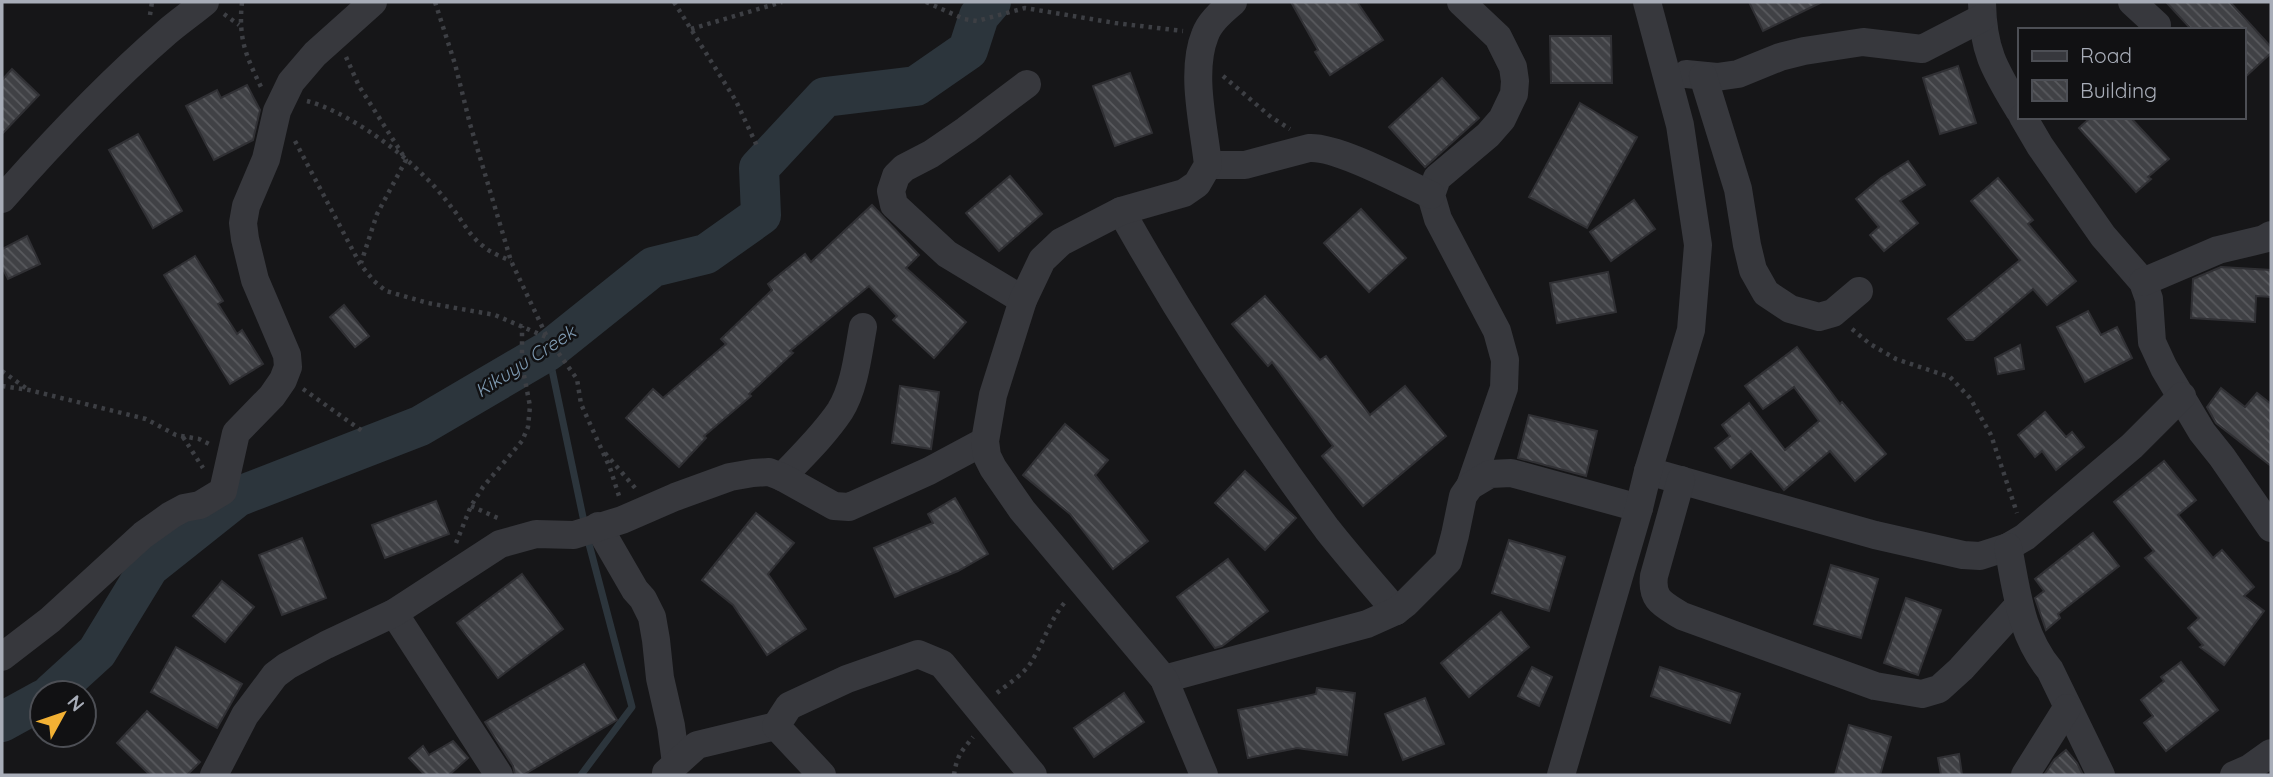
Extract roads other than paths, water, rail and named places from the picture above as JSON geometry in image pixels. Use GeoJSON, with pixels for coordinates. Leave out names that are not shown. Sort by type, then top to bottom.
{"type":"FeatureCollection","features":[{"type":"Feature","properties":{"kind":"street"},"geometry":{"type":"LineString","coordinates":[[2,657],[50,620],[143,535],[184,508],[200,505],[216,496],[226,486],[236,433],[272,397],[288,367],[287,355],[256,280],[244,239],[246,206],[266,159],[280,104],[290,82],[373,2]]}},
{"type":"Feature","properties":{"kind":"street"},"geometry":{"type":"LineString","coordinates":[[1204,775],[1164,679],[1003,485],[987,456],[985,441],[993,395],[1023,300],[1035,271],[1051,250],[1075,233],[1121,211],[1184,193],[1197,184],[1208,165],[1198,78],[1202,46],[1218,15],[1233,2]]}},
{"type":"Feature","properties":{"kind":"street"},"geometry":{"type":"LineString","coordinates":[[1164,679],[1367,624],[1395,611],[1448,561],[1463,496],[1470,486],[1504,388],[1505,360],[1497,331],[1438,219],[1431,195],[1437,178],[1488,135],[1502,119],[1514,94],[1513,67],[1498,37],[1461,2]]}},
{"type":"Feature","properties":{"kind":"street"},"geometry":{"type":"LineString","coordinates":[[1561,775],[1691,330],[1698,245],[1680,125],[1647,2]]}},
{"type":"Feature","properties":{"kind":"street"},"geometry":{"type":"LineString","coordinates":[[2132,2],[2157,25]]}},
{"type":"Feature","properties":{"kind":"street"},"geometry":{"type":"LineString","coordinates":[[2,199],[49,145],[111,84],[201,3]]}},
{"type":"Feature","properties":{"kind":"street"},"geometry":{"type":"LineString","coordinates":[[1666,72],[1717,77],[1738,74],[1780,57],[1863,42],[1922,49],[1982,10],[1984,41],[1989,57],[2018,108]]}},
{"type":"Feature","properties":{"kind":"street"},"geometry":{"type":"LineString","coordinates":[[1703,76],[1738,189],[1753,270],[1766,293],[1790,309],[1819,317],[1833,313],[1859,291]]}},
{"type":"Feature","properties":{"kind":"street"},"geometry":{"type":"LineString","coordinates":[[1023,300],[947,254],[894,205],[891,191],[896,176],[905,168],[966,130],[1027,84]]}},
{"type":"Feature","properties":{"kind":"street"},"geometry":{"type":"LineString","coordinates":[[2024,119],[2103,236],[2143,282],[2149,299],[2152,342],[2164,369],[2202,432],[2271,528]]}},
{"type":"Feature","properties":{"kind":"street"},"geometry":{"type":"LineString","coordinates":[[1208,165],[1245,165],[1319,147],[1340,153],[1431,195]]}},
{"type":"Feature","properties":{"kind":"street"},"geometry":{"type":"LineString","coordinates":[[1121,211],[1171,299],[1270,450],[1328,531],[1395,611]]}},
{"type":"Feature","properties":{"kind":"street"},"geometry":{"type":"LineString","coordinates":[[2143,282],[2218,250],[2271,235]]}},
{"type":"Feature","properties":{"kind":"street"},"geometry":{"type":"LineString","coordinates":[[782,477],[823,433],[841,409],[863,327]]}},
{"type":"Feature","properties":{"kind":"street"},"geometry":{"type":"LineString","coordinates":[[1648,471],[1862,532],[1936,550],[1980,556],[2017,542],[2132,446],[2182,396]]}},
{"type":"Feature","properties":{"kind":"street"},"geometry":{"type":"LineString","coordinates":[[216,774],[245,715],[275,676],[287,666],[394,613],[500,544],[536,534],[574,534],[730,477],[769,472],[834,506],[849,507],[929,471],[985,441]]}},
{"type":"Feature","properties":{"kind":"street"},"geometry":{"type":"LineString","coordinates":[[1470,486],[1490,474],[1511,473],[1639,509]]}},
{"type":"Feature","properties":{"kind":"street"},"geometry":{"type":"LineString","coordinates":[[1681,480],[1652,588],[1656,597],[1682,616],[1875,686],[1922,694],[1938,689],[1961,669],[2018,606]]}},
{"type":"Feature","properties":{"kind":"street"},"geometry":{"type":"LineString","coordinates":[[610,523],[635,590],[652,617],[660,678],[671,726],[670,769]]}},
{"type":"Feature","properties":{"kind":"street"},"geometry":{"type":"LineString","coordinates":[[2017,542],[2018,606],[2026,631],[2039,657],[2050,670],[2101,775]]}},
{"type":"Feature","properties":{"kind":"street"},"geometry":{"type":"LineString","coordinates":[[394,613],[499,775]]}},
{"type":"Feature","properties":{"kind":"street"},"geometry":{"type":"LineString","coordinates":[[670,769],[697,745],[776,726],[789,706],[847,679],[918,654],[942,664],[1033,775]]}},
{"type":"Feature","properties":{"kind":"street"},"geometry":{"type":"LineString","coordinates":[[2025,775],[2067,708]]}},
{"type":"Feature","properties":{"kind":"street"},"geometry":{"type":"LineString","coordinates":[[776,726],[822,775]]}},
{"type":"Feature","properties":{"kind":"street"},"geometry":{"type":"LineString","coordinates":[[2234,775],[2250,768],[2271,753]]}},
{"type":"Feature","properties":{"kind":"waterway","name":"Kikuyu Creek"},"geometry":{"type":"LineString","coordinates":[[67,679],[97,652],[149,567],[237,497],[420,426],[548,351],[653,267],[706,254],[761,215],[759,168],[825,97],[916,86],[968,50],[979,16],[991,2]]}},
{"type":"Feature","properties":{"kind":"waterway"},"geometry":{"type":"LineString","coordinates":[[548,351],[583,517]]}},
{"type":"Feature","properties":{"kind":"waterway"},"geometry":{"type":"LineString","coordinates":[[581,775],[632,707],[589,544]]}},
{"type":"Feature","properties":{"kind":"waterway","name":"Kikuyu Creek"},"geometry":{"type":"LineString","coordinates":[[2,722],[28,708]]}}]}
